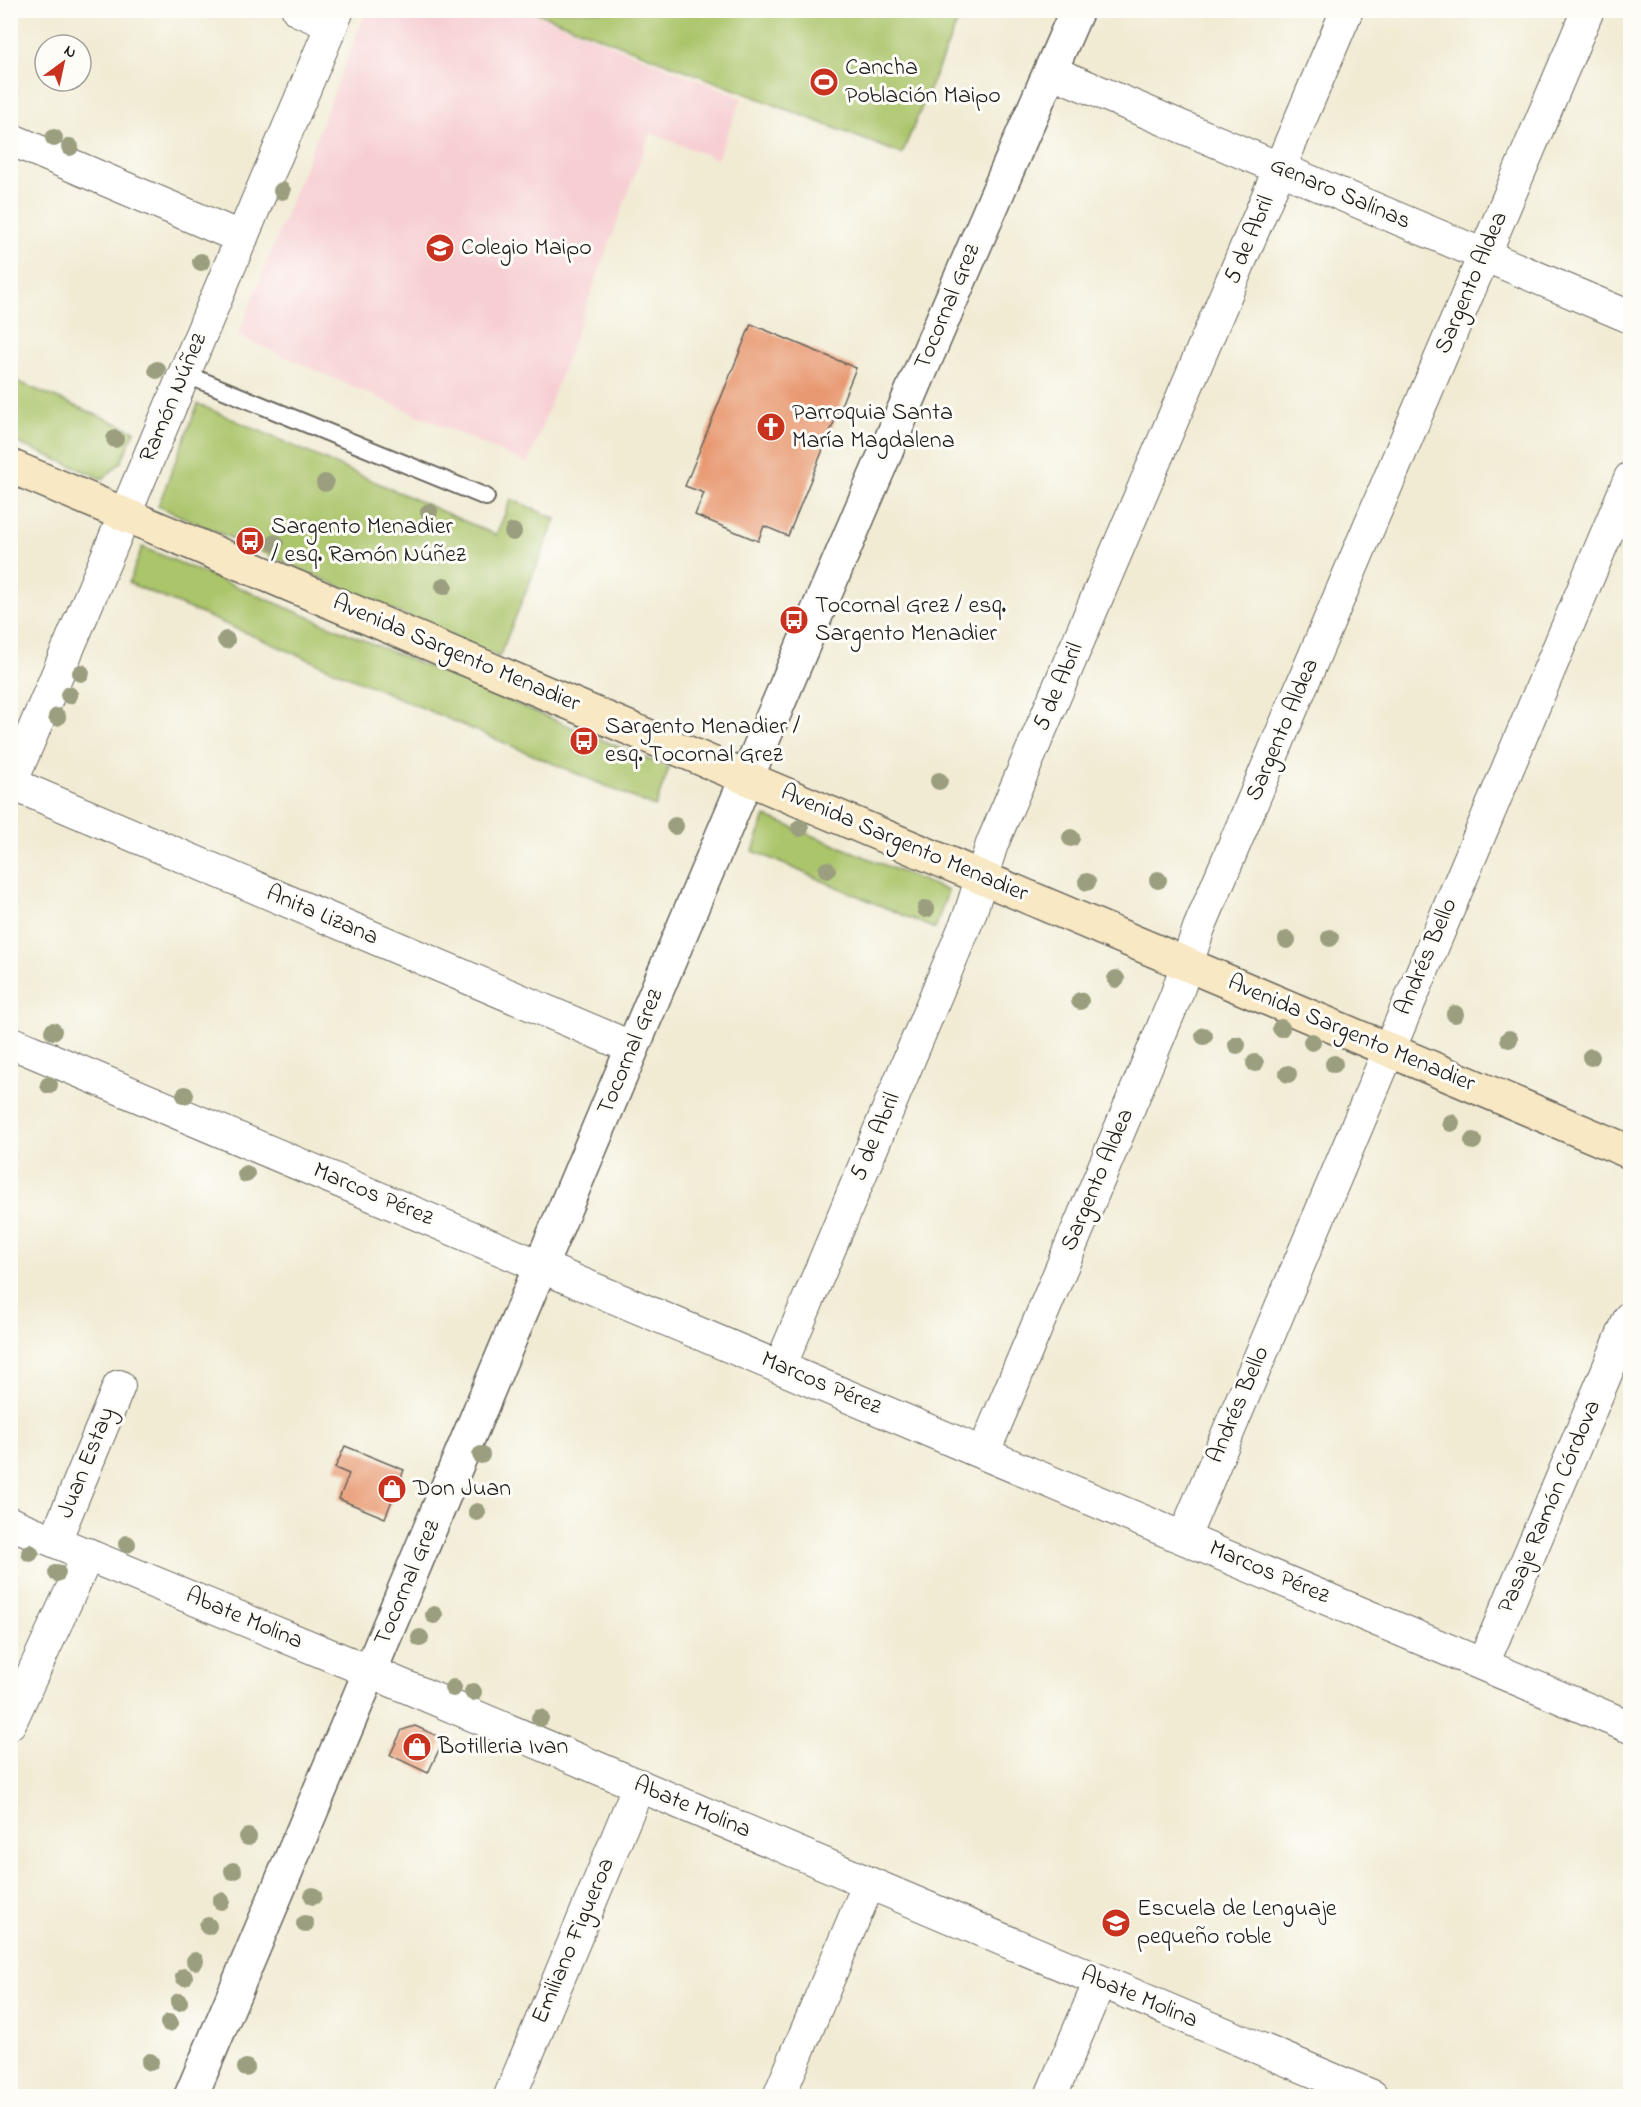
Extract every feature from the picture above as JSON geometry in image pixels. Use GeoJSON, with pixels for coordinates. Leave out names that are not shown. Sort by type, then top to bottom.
{"type":"FeatureCollection","features":[{"type":"Feature","properties":{"kind":"main road","name":"Avenida Sargento Menadier"},"geometry":{"type":"LineString","coordinates":[[10,466],[1630,1152]]}},
{"type":"Feature","properties":{"kind":"street"},"geometry":{"type":"LineString","coordinates":[[298,10],[335,18]]}},
{"type":"Feature","properties":{"kind":"street","name":"Tocornal Grez"},"geometry":{"type":"LineString","coordinates":[[191,2097],[746,777],[1077,10]]}},
{"type":"Feature","properties":{"kind":"street","name":"5 de Abril"},"geometry":{"type":"LineString","coordinates":[[780,1367],[970,914],[992,844],[1347,10]]}},
{"type":"Feature","properties":{"kind":"street","name":"Sargento Aldea"},"geometry":{"type":"LineString","coordinates":[[984,1452],[1176,996],[1203,917],[1588,10]]}},
{"type":"Feature","properties":{"kind":"street","name":"Ramón Núñez"},"geometry":{"type":"LineString","coordinates":[[11,784],[335,18]]}},
{"type":"Feature","properties":{"kind":"street","name":"Genaro Salinas"},"geometry":{"type":"LineString","coordinates":[[1050,71],[1630,317]]}},
{"type":"Feature","properties":{"kind":"street"},"geometry":{"type":"LineString","coordinates":[[10,139],[242,238]]}},
{"type":"Feature","properties":{"kind":"street","name":"Andrés Bello"},"geometry":{"type":"LineString","coordinates":[[1184,1537],[1630,478]]}},
{"type":"Feature","properties":{"kind":"street","name":"Anita Lizana"},"geometry":{"type":"LineString","coordinates":[[11,784],[633,1048]]}},
{"type":"Feature","properties":{"kind":"street","name":"Marcos Pérez"},"geometry":{"type":"LineString","coordinates":[[10,1042],[1630,1727]]}},
{"type":"Feature","properties":{"kind":"street","name":"Pasaje Ramón Córdova"},"geometry":{"type":"LineString","coordinates":[[1483,1664],[1630,1317]]}},
{"type":"Feature","properties":{"kind":"street","name":"Juan Estay"},"geometry":{"type":"LineString","coordinates":[[55,1541],[119,1386]]}},
{"type":"Feature","properties":{"kind":"street","name":"Abate Molina"},"geometry":{"type":"LineString","coordinates":[[10,1522],[639,1785],[1100,1981],[1358,2094]]}},
{"type":"Feature","properties":{"kind":"street"},"geometry":{"type":"LineString","coordinates":[[10,1723],[88,1554]]}},
{"type":"Feature","properties":{"kind":"street","name":"Emiliano Figueroa"},"geometry":{"type":"LineString","coordinates":[[510,2097],[639,1785]]}},
{"type":"Feature","properties":{"kind":"street"},"geometry":{"type":"LineString","coordinates":[[779,2097],[869,1883]]}},
{"type":"Feature","properties":{"kind":"street"},"geometry":{"type":"LineString","coordinates":[[1051,2097],[1100,1981]]}},
{"type":"Feature","properties":{"kind":"lane"},"geometry":{"type":"LineString","coordinates":[[185,374],[486,497]]}},
{"type":"Feature","properties":{"kind":"shaded area","name":"Colegio Maipo"},"geometry":{"type":"Polygon","coordinates":[[[366,11],[528,11],[742,98],[717,159],[650,133],[528,464],[238,336],[366,11]]]}},
{"type":"Feature","properties":{"kind":"green space","name":"Cancha Población Maipo"},"geometry":{"type":"Polygon","coordinates":[[[532,11],[962,11],[902,154],[532,11]]]}},
{"type":"Feature","properties":{"kind":"green space"},"geometry":{"type":"Polygon","coordinates":[[[11,379],[135,431],[121,462],[103,479],[11,440],[11,379]]]}},
{"type":"Feature","properties":{"kind":"green space"},"geometry":{"type":"Polygon","coordinates":[[[198,404],[496,535],[511,499],[556,519],[499,657],[158,506],[198,404]]]}},
{"type":"Feature","properties":{"kind":"green space"},"geometry":{"type":"Polygon","coordinates":[[[142,547],[669,768],[655,807],[129,583],[142,547]]]}},
{"type":"Feature","properties":{"kind":"green space"},"geometry":{"type":"Polygon","coordinates":[[[765,816],[948,891],[935,929],[753,851],[765,816]]]}},
{"type":"Feature","properties":{"kind":"building","name":"Parroquia Santa María Magdalena"},"geometry":{"type":"Polygon","coordinates":[[[751,324],[856,368],[788,536],[764,526],[758,541],[695,515],[704,493],[685,486],[751,324]]]}},
{"type":"Feature","properties":{"kind":"building"},"geometry":{"type":"Polygon","coordinates":[[[345,1446],[404,1470],[385,1518],[339,1499],[349,1474],[335,1468],[345,1446]]]}},
{"type":"Feature","properties":{"kind":"building","name":"Botilleria Ivan"},"geometry":{"type":"Polygon","coordinates":[[[415,1726],[444,1739],[428,1773],[390,1755],[402,1730],[415,1726]]]}},
{"type":"Feature","properties":{"kind":"place","name":"Cancha Población Maipo"},"geometry":{"type":"Point","coordinates":[824,82]}},
{"type":"Feature","properties":{"kind":"place","name":"Colegio Maipo"},"geometry":{"type":"Point","coordinates":[440,248]}},
{"type":"Feature","properties":{"kind":"place","name":"Parroquia Santa María Magdalena"},"geometry":{"type":"Point","coordinates":[771,427]}},
{"type":"Feature","properties":{"kind":"place","name":"Sargento Menadier / esq. Ramón Núñez"},"geometry":{"type":"Point","coordinates":[250,541]}},
{"type":"Feature","properties":{"kind":"place","name":"Tocornal Grez / esq. Sargento Menadier"},"geometry":{"type":"Point","coordinates":[794,620]}},
{"type":"Feature","properties":{"kind":"place","name":"Sargento Menadier / esq. Tocornal Grez"},"geometry":{"type":"Point","coordinates":[584,741]}},
{"type":"Feature","properties":{"kind":"place","name":"Don Juan"},"geometry":{"type":"Point","coordinates":[392,1489]}},
{"type":"Feature","properties":{"kind":"place","name":"Botilleria Ivan"},"geometry":{"type":"Point","coordinates":[417,1747]}},
{"type":"Feature","properties":{"kind":"place","name":"Escuela de Lenguaje pequeño roble"},"geometry":{"type":"Point","coordinates":[1116,1923]}}]}
